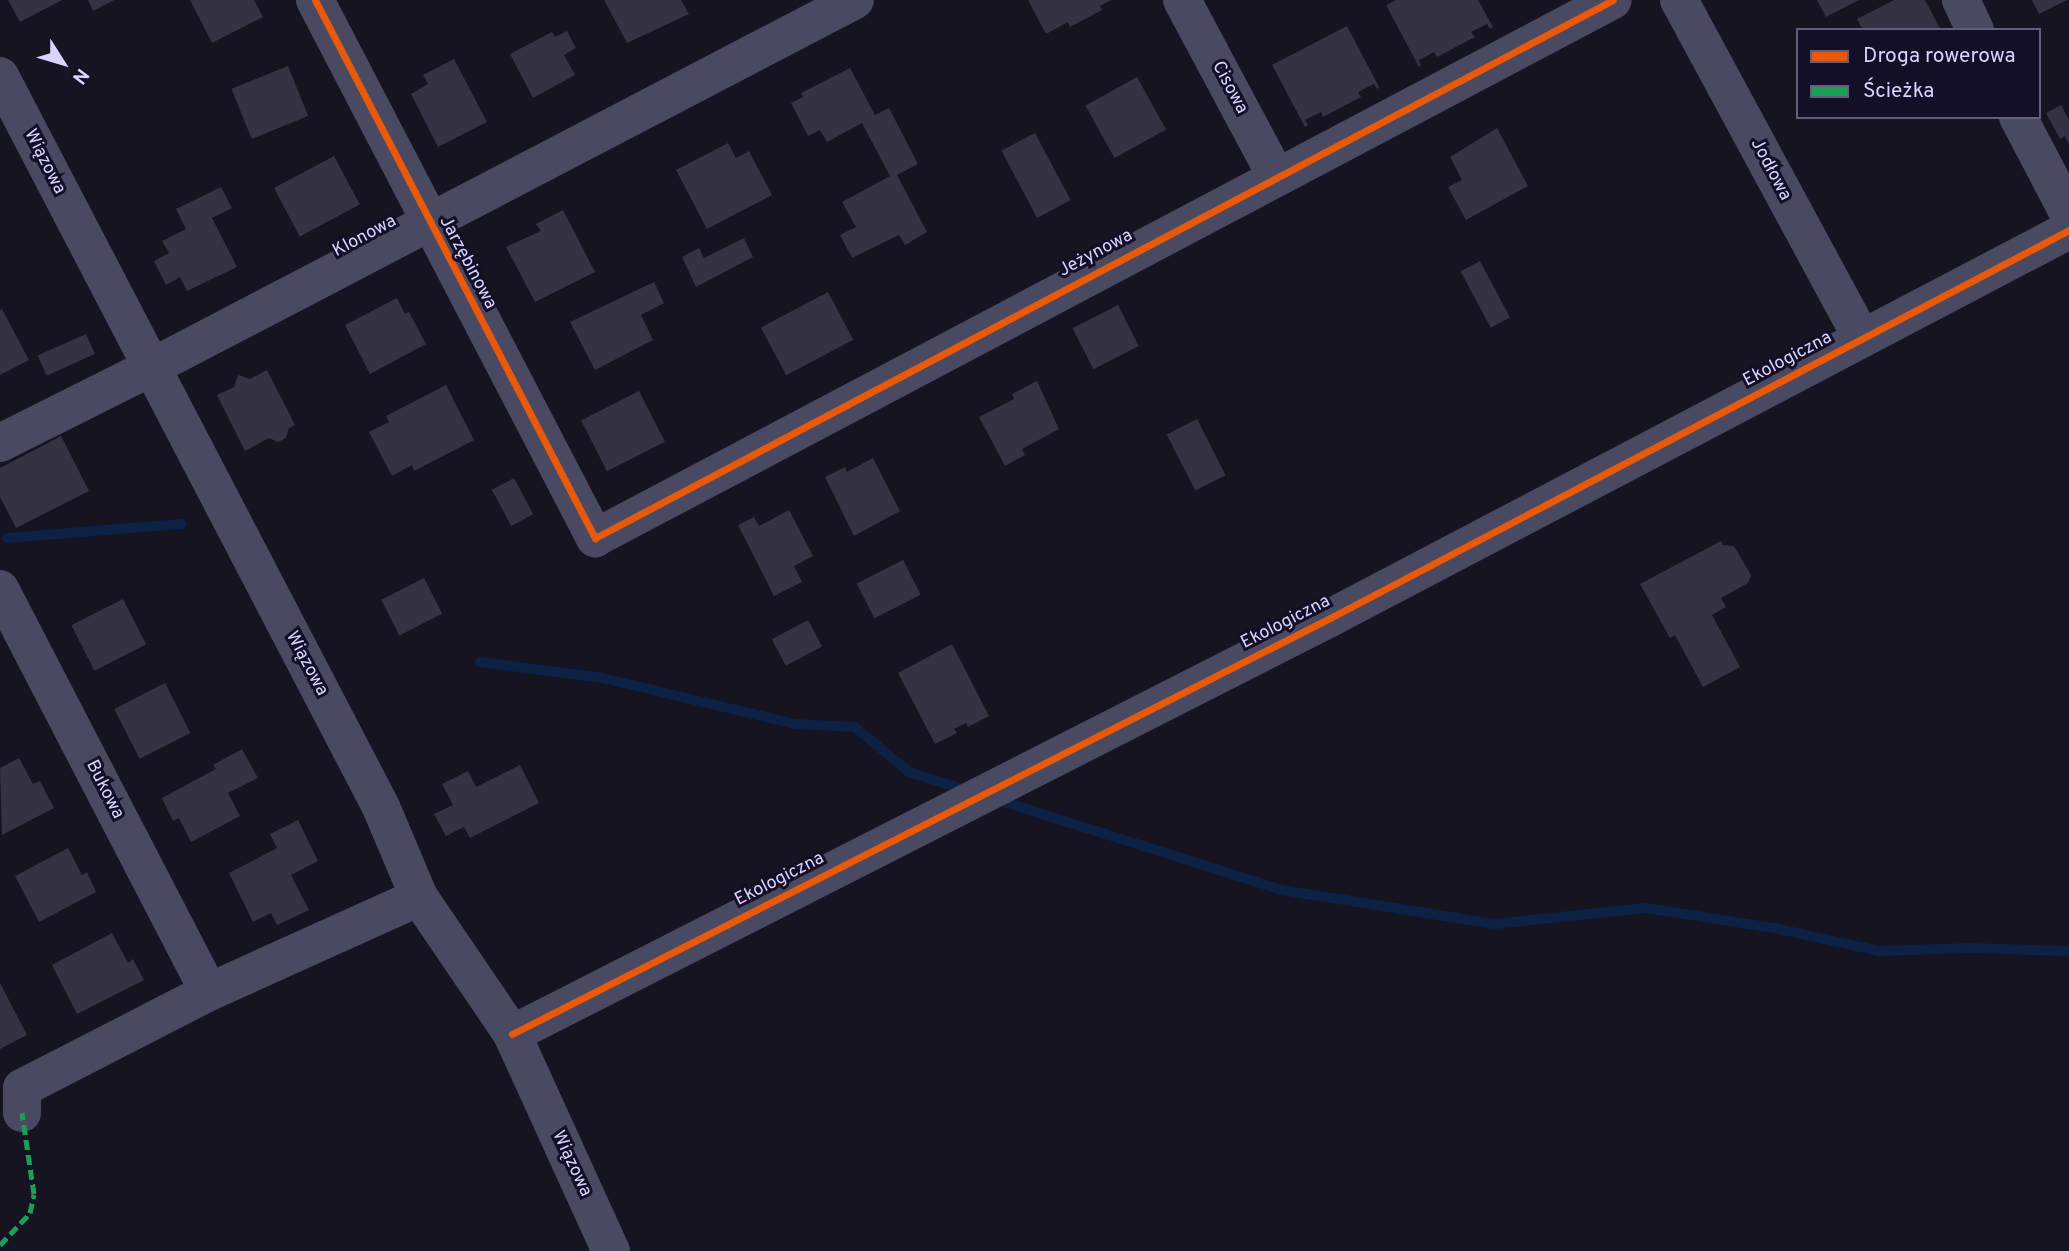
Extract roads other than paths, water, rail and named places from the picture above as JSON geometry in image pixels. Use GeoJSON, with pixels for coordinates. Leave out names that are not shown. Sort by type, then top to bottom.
{"type":"FeatureCollection","features":[{"type":"Feature","properties":{"kind":"street","name":"Jarzębinowa"},"geometry":{"type":"LineString","coordinates":[[315,0],[428,222],[596,538]]}},
{"type":"Feature","properties":{"kind":"street","name":"Klonowa"},"geometry":{"type":"LineString","coordinates":[[0,443],[150,368],[855,0]]}},
{"type":"Feature","properties":{"kind":"street","name":"Cisowa"},"geometry":{"type":"LineString","coordinates":[[1182,0],[1276,176]]}},
{"type":"Feature","properties":{"kind":"street","name":"Jeżynowa"},"geometry":{"type":"LineString","coordinates":[[596,538],[1613,0]]}},
{"type":"Feature","properties":{"kind":"street","name":"Jodłowa"},"geometry":{"type":"LineString","coordinates":[[1679,0],[1862,339]]}},
{"type":"Feature","properties":{"kind":"street"},"geometry":{"type":"LineString","coordinates":[[1961,0],[1974,28]]}},
{"type":"Feature","properties":{"kind":"street","name":"Wiązowa"},"geometry":{"type":"LineString","coordinates":[[0,76],[381,807],[419,897],[512,1034],[611,1251]]}},
{"type":"Feature","properties":{"kind":"street"},"geometry":{"type":"LineString","coordinates":[[2019,119],[2069,214]]}},
{"type":"Feature","properties":{"kind":"street","name":"Ekologiczna"},"geometry":{"type":"LineString","coordinates":[[512,1034],[1330,618],[2069,230]]}},
{"type":"Feature","properties":{"kind":"street","name":"Bukowa"},"geometry":{"type":"LineString","coordinates":[[0,589],[209,992]]}},
{"type":"Feature","properties":{"kind":"street"},"geometry":{"type":"LineString","coordinates":[[22,1113],[22,1088],[209,992],[419,897]]}},
{"type":"Feature","properties":{"kind":"waterway"},"geometry":{"type":"LineString","coordinates":[[7,538],[181,524]]}},
{"type":"Feature","properties":{"kind":"waterway"},"geometry":{"type":"LineString","coordinates":[[480,662],[603,678],[794,724],[855,727],[909,772],[969,791]]}},
{"type":"Feature","properties":{"kind":"waterway"},"geometry":{"type":"LineString","coordinates":[[995,799],[1282,890],[1494,924],[1646,908],[1774,928],[1879,951],[1971,948],[2069,951]]}}]}
